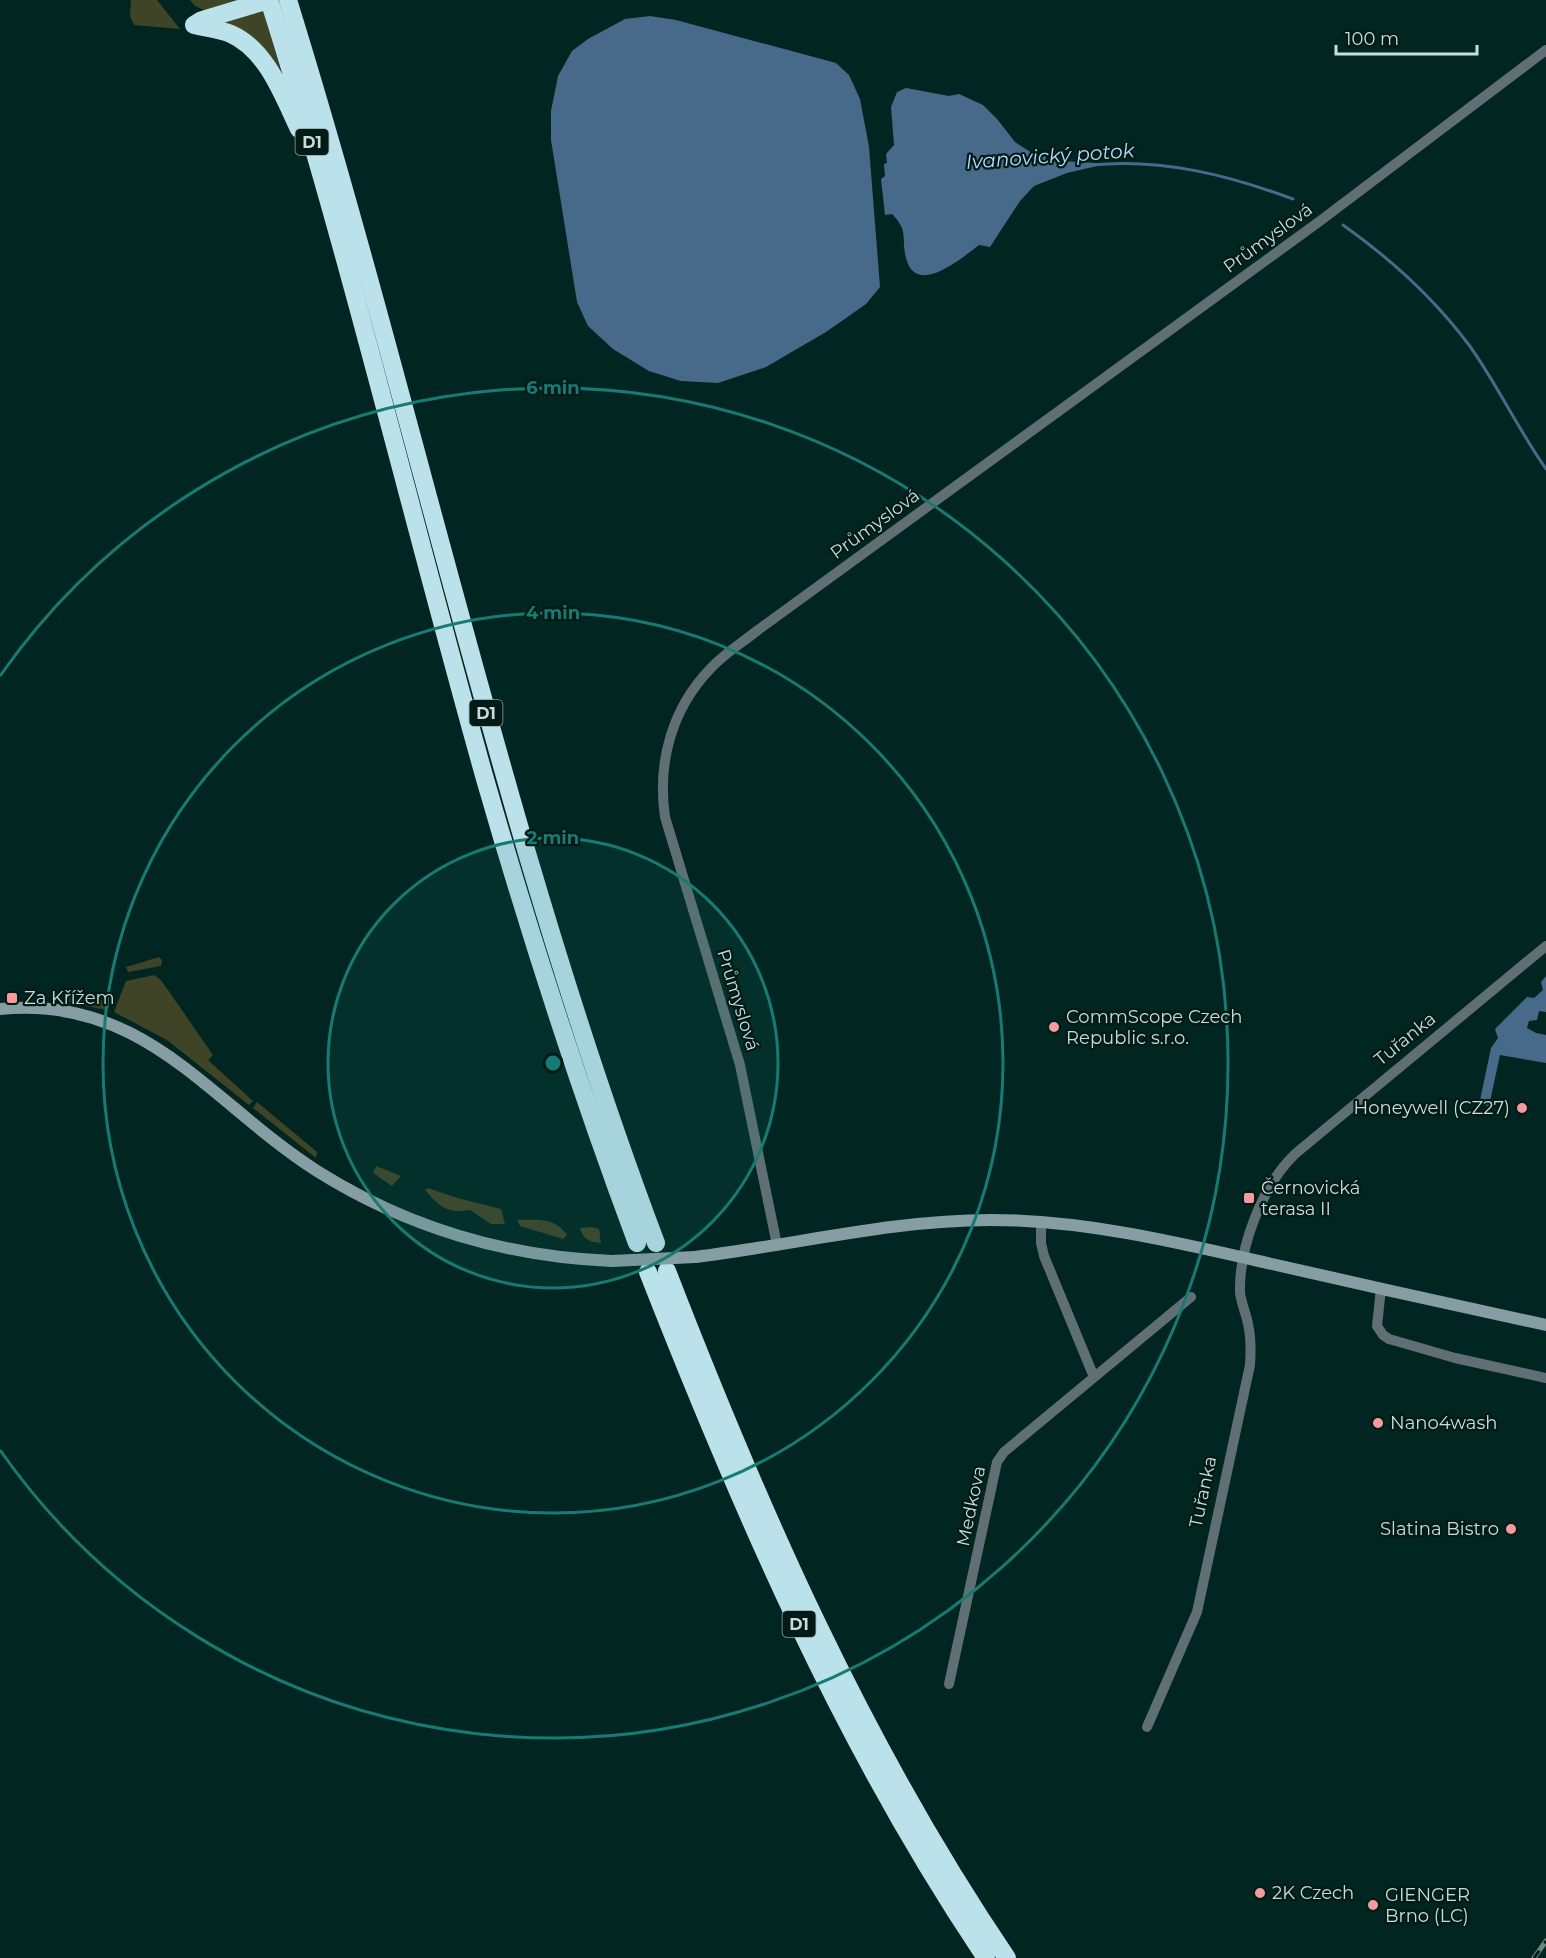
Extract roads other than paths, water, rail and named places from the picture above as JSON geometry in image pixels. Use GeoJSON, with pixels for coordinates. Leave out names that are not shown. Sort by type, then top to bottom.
{"type":"FeatureCollection","features":[{"type":"Feature","properties":{"kind":"highway"},"geometry":{"type":"LineString","coordinates":[[269,0],[202,20],[194,25],[231,34],[245,42],[261,59],[277,84],[300,131],[330,235],[352,285]]}},
{"type":"Feature","properties":{"kind":"highway","name":"D1"},"geometry":{"type":"LineString","coordinates":[[269,0],[352,285],[486,779],[569,1051],[637,1243]]}},
{"type":"Feature","properties":{"kind":"highway","name":"D1"},"geometry":{"type":"LineString","coordinates":[[290,0],[507,787],[586,1046],[656,1243]]}},
{"type":"Feature","properties":{"kind":"highway","name":"D1"},"geometry":{"type":"LineString","coordinates":[[667,1271],[749,1473],[842,1674],[912,1805],[969,1900],[1008,1958]]}},
{"type":"Feature","properties":{"kind":"highway","name":"D1"},"geometry":{"type":"LineString","coordinates":[[648,1272],[733,1481],[813,1653],[892,1806],[986,1958]]}},
{"type":"Feature","properties":{"kind":"street","name":"Průmyslová"},"geometry":{"type":"LineString","coordinates":[[777,1245],[738,1055],[665,817],[662,791],[664,759],[670,735],[681,710],[696,686],[712,667],[751,636],[1334,210],[1546,50]]}},
{"type":"Feature","properties":{"kind":"street","name":"Tuřanka"},"geometry":{"type":"LineString","coordinates":[[1147,1727],[1197,1612],[1250,1365],[1251,1338],[1240,1293],[1244,1257],[1252,1225],[1270,1186],[1286,1163],[1546,946]]}},
{"type":"Feature","properties":{"kind":"street"},"geometry":{"type":"LineString","coordinates":[[0,1009],[31,1007],[70,1012],[106,1022],[141,1038],[183,1065],[295,1156],[338,1183],[403,1216],[472,1240],[519,1251],[577,1260],[612,1261],[695,1257],[925,1222],[992,1220],[1041,1222],[1104,1229],[1244,1257],[1546,1325]]}},
{"type":"Feature","properties":{"kind":"street"},"geometry":{"type":"LineString","coordinates":[[1041,1222],[1041,1243],[1044,1256],[1094,1377]]}},
{"type":"Feature","properties":{"kind":"street"},"geometry":{"type":"LineString","coordinates":[[1381,1288],[1377,1326],[1389,1339],[1455,1358],[1546,1378]]}},
{"type":"Feature","properties":{"kind":"street","name":"Medkova"},"geometry":{"type":"LineString","coordinates":[[949,1684],[997,1462],[1004,1452],[1191,1297]]}},
{"type":"Feature","properties":{"kind":"water"},"geometry":{"type":"Polygon","coordinates":[[[650,16],[676,20],[836,63],[849,75],[860,99],[869,147],[880,287],[866,304],[826,332],[766,367],[718,383],[681,381],[649,371],[613,349],[588,326],[577,302],[551,140],[551,111],[558,76],[572,51],[588,39],[625,19],[650,16]]]}},
{"type":"Feature","properties":{"kind":"water"},"geometry":{"type":"Polygon","coordinates":[[[906,88],[949,96],[959,94],[983,105],[1015,142],[1032,153],[1046,157],[1046,160],[1096,163],[1097,166],[1067,173],[1034,186],[1020,201],[990,247],[979,245],[940,271],[929,275],[919,275],[911,269],[906,258],[901,225],[892,214],[885,215],[881,179],[885,176],[886,154],[894,145],[891,107],[897,92],[906,88]]]}},
{"type":"Feature","properties":{"kind":"water"},"geometry":{"type":"Polygon","coordinates":[[[1546,976],[1546,1012],[1539,1011],[1537,1020],[1529,1021],[1527,1028],[1546,1035],[1546,1063],[1500,1055],[1489,1106],[1479,1105],[1491,1048],[1498,1038],[1495,1029],[1527,997],[1534,998],[1543,990],[1541,982],[1546,976]]]}},
{"type":"Feature","properties":{"kind":"waterway","name":"Ivanovický potok"},"geometry":{"type":"LineString","coordinates":[[1092,165],[1143,164],[1194,170],[1293,199]]}},
{"type":"Feature","properties":{"kind":"waterway","name":"Ivanovický potok"},"geometry":{"type":"LineString","coordinates":[[1343,225],[1378,251],[1410,280],[1455,327],[1479,360],[1546,469]]}},
{"type":"Feature","properties":{"kind":"railway"},"geometry":{"type":"LineString","coordinates":[[1534,1958],[1546,1941]]}},
{"type":"Feature","properties":{"kind":"place","name":"Za Křížem"},"geometry":{"type":"Point","coordinates":[12,998]}},
{"type":"Feature","properties":{"kind":"place","name":"CommScope Czech Republic s.r.o."},"geometry":{"type":"Point","coordinates":[1054,1027]}},
{"type":"Feature","properties":{"kind":"place","name":"Honeywell (CZ27)"},"geometry":{"type":"Point","coordinates":[1522,1108]}},
{"type":"Feature","properties":{"kind":"place","name":"Černovická terasa II"},"geometry":{"type":"Point","coordinates":[1249,1198]}},
{"type":"Feature","properties":{"kind":"place","name":"Nano4wash"},"geometry":{"type":"Point","coordinates":[1378,1423]}},
{"type":"Feature","properties":{"kind":"place","name":"Slatina Bistro"},"geometry":{"type":"Point","coordinates":[1511,1529]}},
{"type":"Feature","properties":{"kind":"place","name":"2K Czech"},"geometry":{"type":"Point","coordinates":[1260,1893]}},
{"type":"Feature","properties":{"kind":"place","name":"GIENGER Brno (LC)"},"geometry":{"type":"Point","coordinates":[1373,1905]}}]}
